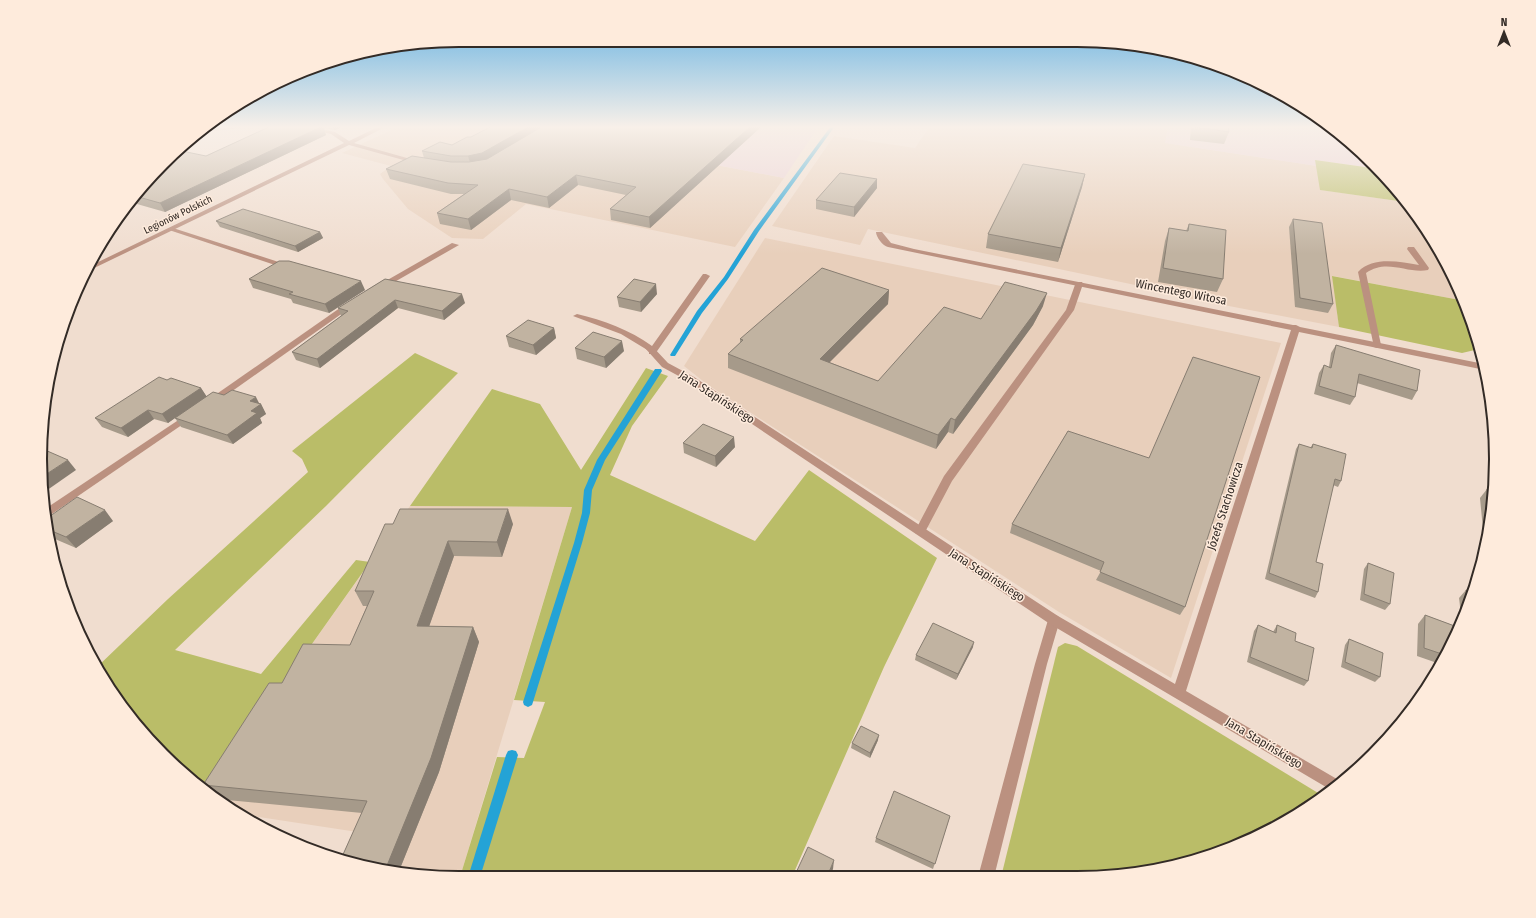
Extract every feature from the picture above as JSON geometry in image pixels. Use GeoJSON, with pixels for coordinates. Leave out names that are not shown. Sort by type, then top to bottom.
{"type":"FeatureCollection","features":[{"type":"Feature","properties":{"kind":"street","name":"Legionów Polskich"},"geometry":{"type":"LineString","coordinates":[[95,267],[295,169]]}},
{"type":"Feature","properties":{"kind":"street"},"geometry":{"type":"LineString","coordinates":[[171,229],[283,266],[299,267]]}},
{"type":"Feature","properties":{"kind":"street","name":"Wincentego Witosa"},"geometry":{"type":"LineString","coordinates":[[879,234],[888,245],[1478,366]]}},
{"type":"Feature","properties":{"kind":"street"},"geometry":{"type":"LineString","coordinates":[[373,290],[455,245]]}},
{"type":"Feature","properties":{"kind":"street"},"geometry":{"type":"LineString","coordinates":[[1377,345],[1362,272],[1367,266],[1380,264],[1425,268],[1411,249]]}},
{"type":"Feature","properties":{"kind":"street"},"geometry":{"type":"LineString","coordinates":[[651,350],[706,276]]}},
{"type":"Feature","properties":{"kind":"street"},"geometry":{"type":"LineString","coordinates":[[920,531],[948,479],[1070,310],[1079,284]]}},
{"type":"Feature","properties":{"kind":"street"},"geometry":{"type":"LineString","coordinates":[[51,510],[360,299]]}},
{"type":"Feature","properties":{"kind":"street","name":"Jana Stapińskiego"},"geometry":{"type":"LineString","coordinates":[[577,316],[606,325],[638,338],[665,365],[691,379],[1054,620],[1331,783]]}},
{"type":"Feature","properties":{"kind":"street","name":"Józefa Stachowicza"},"geometry":{"type":"LineString","coordinates":[[1178,693],[1296,328]]}},
{"type":"Feature","properties":{"kind":"street"},"geometry":{"type":"LineString","coordinates":[[988,871],[1041,664],[1054,620]]}},
{"type":"Feature","properties":{"kind":"shaded area"},"geometry":{"type":"Polygon","coordinates":[[[387,169],[736,169],[784,178],[735,247],[526,204],[483,239],[452,238],[408,209],[380,174],[387,169]]]}},
{"type":"Feature","properties":{"kind":"shaded area"},"geometry":{"type":"Polygon","coordinates":[[[736,169],[790,169],[784,178],[736,169]]]}},
{"type":"Feature","properties":{"kind":"shaded area"},"geometry":{"type":"Polygon","coordinates":[[[811,169],[1317,169],[1321,190],[1398,201],[1420,230],[1434,253],[1457,300],[1333,276],[1339,327],[1140,289],[1140,286],[868,229],[860,245],[772,226],[811,169]]]}},
{"type":"Feature","properties":{"kind":"shaded area"},"geometry":{"type":"Polygon","coordinates":[[[765,238],[1281,343],[1171,678],[1059,612],[708,385],[684,366],[765,238]]]}},
{"type":"Feature","properties":{"kind":"shaded area"},"geometry":{"type":"Polygon","coordinates":[[[410,506],[572,507],[462,871],[405,867],[351,857],[364,833],[253,816],[210,788],[410,506]]]}},
{"type":"Feature","properties":{"kind":"green space"},"geometry":{"type":"Polygon","coordinates":[[[1316,169],[1369,169],[1398,201],[1320,190],[1316,169]]]}},
{"type":"Feature","properties":{"kind":"green space"},"geometry":{"type":"Polygon","coordinates":[[[1332,276],[1457,300],[1474,350],[1462,353],[1339,327],[1332,276]]]}},
{"type":"Feature","properties":{"kind":"green space"},"geometry":{"type":"Polygon","coordinates":[[[415,353],[458,373],[326,506],[175,650],[261,674],[356,560],[370,562],[210,788],[187,769],[149,731],[116,688],[101,663],[168,599],[308,472],[302,459],[292,451],[415,353]]]}},
{"type":"Feature","properties":{"kind":"green space"},"geometry":{"type":"Polygon","coordinates":[[[646,368],[668,376],[632,426],[610,475],[755,541],[809,470],[937,558],[884,667],[795,871],[462,871],[497,757],[524,758],[545,702],[514,700],[572,507],[410,506],[492,389],[540,404],[581,470],[646,368]]]}},
{"type":"Feature","properties":{"kind":"green space"},"geometry":{"type":"Polygon","coordinates":[[[1065,643],[1077,646],[1318,793],[1283,816],[1259,829],[1235,840],[1184,857],[1157,863],[1104,870],[1002,871],[1058,647],[1065,643]]]}},
{"type":"Feature","properties":{"kind":"building"},"geometry":{"type":"Polygon","coordinates":[[[167,169],[232,169],[160,203],[140,198],[167,169]]]}},
{"type":"Feature","properties":{"kind":"building"},"geometry":{"type":"Polygon","coordinates":[[[386,169],[703,169],[649,217],[610,209],[636,187],[576,175],[547,197],[509,189],[468,219],[437,213],[478,185],[448,183],[386,169]]]}},
{"type":"Feature","properties":{"kind":"building"},"geometry":{"type":"Polygon","coordinates":[[[1021,169],[1053,169],[1085,174],[1061,248],[988,234],[1021,169]]]}},
{"type":"Feature","properties":{"kind":"building"},"geometry":{"type":"Polygon","coordinates":[[[840,173],[877,179],[854,207],[816,200],[840,173]]]}},
{"type":"Feature","properties":{"kind":"building"},"geometry":{"type":"Polygon","coordinates":[[[243,209],[320,232],[295,246],[216,221],[243,209]]]}},
{"type":"Feature","properties":{"kind":"building"},"geometry":{"type":"Polygon","coordinates":[[[1293,219],[1322,223],[1333,304],[1300,298],[1293,219]]]}},
{"type":"Feature","properties":{"kind":"building"},"geometry":{"type":"Polygon","coordinates":[[[1189,224],[1226,230],[1223,279],[1163,268],[1169,228],[1188,231],[1189,224]]]}},
{"type":"Feature","properties":{"kind":"building"},"geometry":{"type":"Polygon","coordinates":[[[279,261],[289,261],[361,281],[325,304],[289,294],[293,292],[249,279],[279,261]]]}},
{"type":"Feature","properties":{"kind":"building"},"geometry":{"type":"Polygon","coordinates":[[[822,268],[889,290],[820,359],[878,381],[944,307],[981,319],[1005,282],[1047,293],[1036,311],[955,420],[951,418],[938,435],[728,354],[743,340],[740,339],[822,268]]]}},
{"type":"Feature","properties":{"kind":"building"},"geometry":{"type":"Polygon","coordinates":[[[385,279],[462,294],[442,311],[395,300],[317,359],[292,352],[348,311],[338,308],[385,279]]]}},
{"type":"Feature","properties":{"kind":"building"},"geometry":{"type":"Polygon","coordinates":[[[634,279],[656,284],[640,302],[617,297],[634,279]]]}},
{"type":"Feature","properties":{"kind":"building"},"geometry":{"type":"Polygon","coordinates":[[[528,320],[554,328],[533,345],[506,336],[528,320]]]}},
{"type":"Feature","properties":{"kind":"building"},"geometry":{"type":"Polygon","coordinates":[[[593,332],[622,341],[604,357],[575,348],[593,332]]]}},
{"type":"Feature","properties":{"kind":"building"},"geometry":{"type":"Polygon","coordinates":[[[1336,345],[1420,370],[1417,391],[1359,374],[1355,397],[1319,386],[1324,365],[1331,368],[1336,345]]]}},
{"type":"Feature","properties":{"kind":"building"},"geometry":{"type":"Polygon","coordinates":[[[1193,357],[1260,377],[1185,607],[1100,572],[1104,562],[1012,524],[1068,431],[1149,458],[1193,357]]]}},
{"type":"Feature","properties":{"kind":"building"},"geometry":{"type":"Polygon","coordinates":[[[159,377],[167,380],[171,378],[201,388],[162,414],[148,410],[121,428],[95,418],[159,377]]]}},
{"type":"Feature","properties":{"kind":"building"},"geometry":{"type":"Polygon","coordinates":[[[232,390],[256,397],[250,401],[261,404],[251,411],[257,413],[227,435],[175,418],[213,392],[224,395],[232,390]]]}},
{"type":"Feature","properties":{"kind":"building"},"geometry":{"type":"Polygon","coordinates":[[[703,424],[734,437],[715,456],[683,443],[703,424]]]}},
{"type":"Feature","properties":{"kind":"building"},"geometry":{"type":"Polygon","coordinates":[[[1299,444],[1312,448],[1313,444],[1346,454],[1341,481],[1335,479],[1316,562],[1323,564],[1318,592],[1269,573],[1299,444]]]}},
{"type":"Feature","properties":{"kind":"building"},"geometry":{"type":"Polygon","coordinates":[[[47,451],[68,460],[48,473],[47,451]]]}},
{"type":"Feature","properties":{"kind":"building"},"geometry":{"type":"Polygon","coordinates":[[[77,497],[105,510],[66,537],[54,532],[51,515],[77,497]]]}},
{"type":"Feature","properties":{"kind":"building"},"geometry":{"type":"Polygon","coordinates":[[[400,509],[508,509],[497,542],[448,541],[417,626],[473,627],[431,758],[388,864],[343,854],[367,801],[207,785],[204,783],[269,683],[282,683],[303,644],[350,645],[374,591],[355,591],[385,524],[393,524],[400,509]]]}},
{"type":"Feature","properties":{"kind":"building"},"geometry":{"type":"Polygon","coordinates":[[[1368,563],[1394,573],[1390,604],[1364,594],[1368,563]]]}},
{"type":"Feature","properties":{"kind":"building"},"geometry":{"type":"Polygon","coordinates":[[[1425,615],[1454,626],[1440,653],[1424,648],[1425,615]]]}},
{"type":"Feature","properties":{"kind":"building"},"geometry":{"type":"Polygon","coordinates":[[[933,623],[974,642],[958,674],[916,655],[933,623]]]}},
{"type":"Feature","properties":{"kind":"building"},"geometry":{"type":"Polygon","coordinates":[[[1258,625],[1276,633],[1277,625],[1296,633],[1295,641],[1314,648],[1308,681],[1250,657],[1258,625]]]}},
{"type":"Feature","properties":{"kind":"building"},"geometry":{"type":"Polygon","coordinates":[[[1349,639],[1383,653],[1380,677],[1345,662],[1349,639]]]}},
{"type":"Feature","properties":{"kind":"building"},"geometry":{"type":"Polygon","coordinates":[[[861,726],[879,735],[870,753],[852,743],[861,726]]]}},
{"type":"Feature","properties":{"kind":"building"},"geometry":{"type":"Polygon","coordinates":[[[894,791],[950,816],[935,864],[876,838],[894,791]]]}},
{"type":"Feature","properties":{"kind":"building"},"geometry":{"type":"Polygon","coordinates":[[[808,847],[834,860],[829,871],[797,871],[808,847]]]}},
{"type":"Feature","properties":{"kind":"waterway"},"geometry":{"type":"LineString","coordinates":[[673,355],[699,312],[726,278],[756,231],[802,169]]}},
{"type":"Feature","properties":{"kind":"waterway"},"geometry":{"type":"LineString","coordinates":[[528,702],[578,543],[586,513],[588,490],[601,460],[658,371]]}},
{"type":"Feature","properties":{"kind":"waterway"},"geometry":{"type":"LineString","coordinates":[[476,871],[512,755]]}}]}
